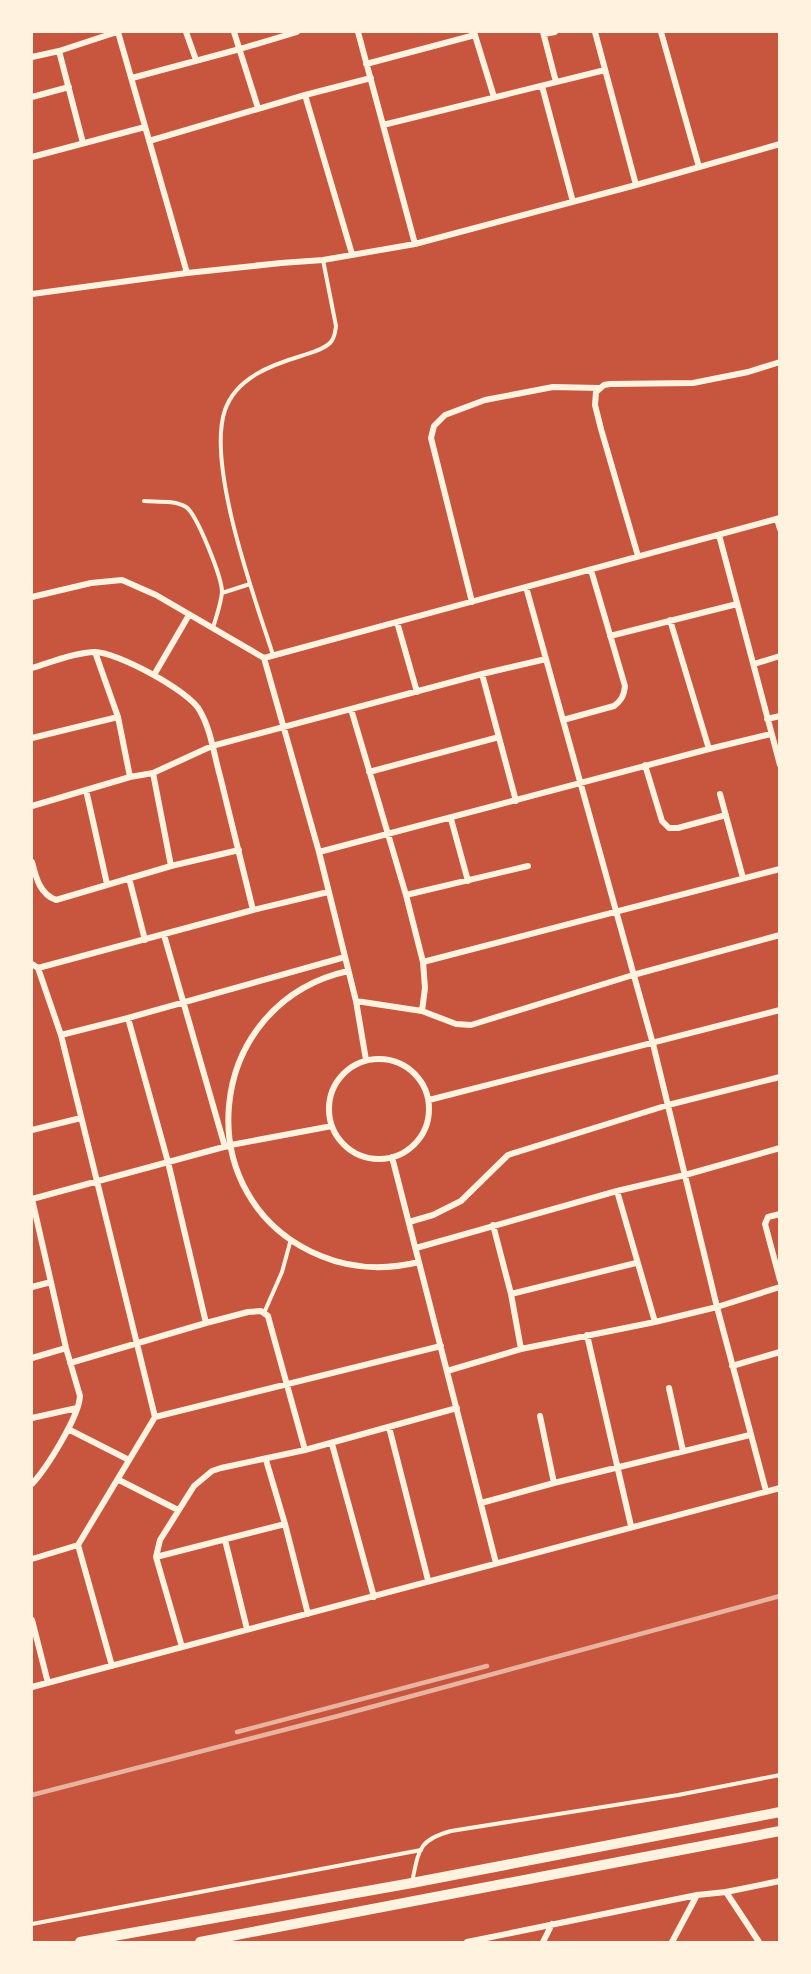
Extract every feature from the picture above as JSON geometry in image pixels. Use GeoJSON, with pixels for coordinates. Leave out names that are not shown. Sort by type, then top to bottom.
{"type":"FeatureCollection","features":[{"type":"Feature","properties":{"kind":"main road"},"geometry":{"type":"LineString","coordinates":[[80,1942],[412,1883],[780,1812]]}},
{"type":"Feature","properties":{"kind":"main road"},"geometry":{"type":"LineString","coordinates":[[200,1942],[780,1831]]}},
{"type":"Feature","properties":{"kind":"street"},"geometry":{"type":"LineString","coordinates":[[32,57],[118,32],[187,273]]}},
{"type":"Feature","properties":{"kind":"street"},"geometry":{"type":"LineString","coordinates":[[186,32],[196,60]]}},
{"type":"Feature","properties":{"kind":"street"},"geometry":{"type":"LineString","coordinates":[[234,32],[258,108]]}},
{"type":"Feature","properties":{"kind":"street"},"geometry":{"type":"LineString","coordinates":[[132,78],[240,49],[289,32],[297,32]]}},
{"type":"Feature","properties":{"kind":"street"},"geometry":{"type":"LineString","coordinates":[[358,32],[415,244]]}},
{"type":"Feature","properties":{"kind":"street"},"geometry":{"type":"LineString","coordinates":[[555,32],[543,33],[556,82]]}},
{"type":"Feature","properties":{"kind":"street"},"geometry":{"type":"LineString","coordinates":[[595,32],[636,185]]}},
{"type":"Feature","properties":{"kind":"street"},"geometry":{"type":"LineString","coordinates":[[661,32],[699,168]]}},
{"type":"Feature","properties":{"kind":"street"},"geometry":{"type":"LineString","coordinates":[[366,64],[474,33],[494,97]]}},
{"type":"Feature","properties":{"kind":"street"},"geometry":{"type":"LineString","coordinates":[[59,51],[83,142]]}},
{"type":"Feature","properties":{"kind":"street"},"geometry":{"type":"LineString","coordinates":[[383,125],[605,70]]}},
{"type":"Feature","properties":{"kind":"street"},"geometry":{"type":"LineString","coordinates":[[148,141],[370,78]]}},
{"type":"Feature","properties":{"kind":"street"},"geometry":{"type":"LineString","coordinates":[[542,86],[573,202]]}},
{"type":"Feature","properties":{"kind":"street"},"geometry":{"type":"LineString","coordinates":[[32,97],[69,87]]}},
{"type":"Feature","properties":{"kind":"street"},"geometry":{"type":"LineString","coordinates":[[305,95],[352,254]]}},
{"type":"Feature","properties":{"kind":"street"},"geometry":{"type":"LineString","coordinates":[[32,157],[145,127]]}},
{"type":"Feature","properties":{"kind":"street"},"geometry":{"type":"LineString","coordinates":[[32,294],[281,262],[323,260],[415,244],[780,144]]}},
{"type":"Feature","properties":{"kind":"street"},"geometry":{"type":"LineString","coordinates":[[472,602],[431,438],[434,426],[445,415],[485,400],[553,387],[599,388],[610,384],[693,383],[748,372],[780,362]]}},
{"type":"Feature","properties":{"kind":"street"},"geometry":{"type":"LineString","coordinates":[[599,388],[595,398],[599,421],[638,556]]}},
{"type":"Feature","properties":{"kind":"street"},"geometry":{"type":"LineString","coordinates":[[264,658],[778,519],[780,529]]}},
{"type":"Feature","properties":{"kind":"street"},"geometry":{"type":"LineString","coordinates":[[719,535],[780,765]]}},
{"type":"Feature","properties":{"kind":"street"},"geometry":{"type":"LineString","coordinates":[[563,720],[614,706],[623,698],[625,686],[591,570]]}},
{"type":"Feature","properties":{"kind":"street"},"geometry":{"type":"LineString","coordinates":[[32,597],[92,583],[122,580],[141,586],[264,658],[320,852],[356,1001],[366,1060]]}},
{"type":"Feature","properties":{"kind":"street"},"geometry":{"type":"LineString","coordinates":[[526,587],[653,1044],[717,1307],[766,1491]]}},
{"type":"Feature","properties":{"kind":"street"},"geometry":{"type":"LineString","coordinates":[[610,636],[736,604]]}},
{"type":"Feature","properties":{"kind":"street"},"geometry":{"type":"LineString","coordinates":[[154,675],[189,615]]}},
{"type":"Feature","properties":{"kind":"street"},"geometry":{"type":"LineString","coordinates":[[670,620],[709,749]]}},
{"type":"Feature","properties":{"kind":"street"},"geometry":{"type":"LineString","coordinates":[[397,622],[417,692]]}},
{"type":"Feature","properties":{"kind":"street"},"geometry":{"type":"LineString","coordinates":[[95,652],[118,717],[130,777]]}},
{"type":"Feature","properties":{"kind":"street"},"geometry":{"type":"LineString","coordinates":[[32,668],[74,656],[95,652],[107,653],[154,675],[184,695],[201,712],[212,746],[253,910]]}},
{"type":"Feature","properties":{"kind":"street"},"geometry":{"type":"LineString","coordinates":[[754,664],[780,656]]}},
{"type":"Feature","properties":{"kind":"street"},"geometry":{"type":"LineString","coordinates":[[32,806],[130,777],[153,773],[212,746],[546,658]]}},
{"type":"Feature","properties":{"kind":"street"},"geometry":{"type":"LineString","coordinates":[[482,674],[516,801]]}},
{"type":"Feature","properties":{"kind":"street"},"geometry":{"type":"LineString","coordinates":[[351,709],[389,835],[423,962],[426,988],[422,1011]]}},
{"type":"Feature","properties":{"kind":"street"},"geometry":{"type":"LineString","coordinates":[[767,719],[780,716]]}},
{"type":"Feature","properties":{"kind":"street"},"geometry":{"type":"LineString","coordinates":[[32,738],[118,717]]}},
{"type":"Feature","properties":{"kind":"street"},"geometry":{"type":"LineString","coordinates":[[320,852],[451,819],[645,765],[771,734]]}},
{"type":"Feature","properties":{"kind":"street"},"geometry":{"type":"LineString","coordinates":[[369,771],[499,737]]}},
{"type":"Feature","properties":{"kind":"street"},"geometry":{"type":"LineString","coordinates":[[645,765],[662,821],[669,828],[678,828],[726,815]]}},
{"type":"Feature","properties":{"kind":"street"},"geometry":{"type":"LineString","coordinates":[[153,773],[171,866]]}},
{"type":"Feature","properties":{"kind":"street"},"geometry":{"type":"LineString","coordinates":[[86,790],[107,884]]}},
{"type":"Feature","properties":{"kind":"street"},"geometry":{"type":"LineString","coordinates":[[720,794],[743,878]]}},
{"type":"Feature","properties":{"kind":"street"},"geometry":{"type":"LineString","coordinates":[[451,819],[468,881]]}},
{"type":"Feature","properties":{"kind":"street"},"geometry":{"type":"LineString","coordinates":[[32,863],[42,891],[56,900],[171,866],[239,850]]}},
{"type":"Feature","properties":{"kind":"street"},"geometry":{"type":"LineString","coordinates":[[406,895],[528,866]]}},
{"type":"Feature","properties":{"kind":"street"},"geometry":{"type":"LineString","coordinates":[[423,962],[780,869]]}},
{"type":"Feature","properties":{"kind":"street"},"geometry":{"type":"LineString","coordinates":[[129,878],[145,940]]}},
{"type":"Feature","properties":{"kind":"street"},"geometry":{"type":"LineString","coordinates":[[38,968],[328,892]]}},
{"type":"Feature","properties":{"kind":"street"},"geometry":{"type":"LineString","coordinates":[[164,935],[228,1146],[252,1198],[269,1220],[291,1239],[316,1254],[352,1265],[381,1268],[419,1262]]}},
{"type":"Feature","properties":{"kind":"street"},"geometry":{"type":"LineString","coordinates":[[356,1001],[422,1011],[456,1024],[471,1025],[633,975],[780,935]]}},
{"type":"Feature","properties":{"kind":"street"},"geometry":{"type":"LineString","coordinates":[[61,1035],[345,957]]}},
{"type":"Feature","properties":{"kind":"street"},"geometry":{"type":"LineString","coordinates":[[32,964],[38,968],[61,1035],[155,1417],[78,1545],[32,1559]]}},
{"type":"Feature","properties":{"kind":"street"},"geometry":{"type":"LineString","coordinates":[[228,1146],[228,1114],[232,1084],[241,1056],[256,1029],[292,994],[319,980],[348,971]]}},
{"type":"Feature","properties":{"kind":"street"},"geometry":{"type":"LineString","coordinates":[[429,1100],[780,1010]]}},
{"type":"Feature","properties":{"kind":"street"},"geometry":{"type":"LineString","coordinates":[[128,1018],[168,1162],[206,1323]]}},
{"type":"Feature","properties":{"kind":"street"},"geometry":{"type":"LineString","coordinates":[[387,1059],[406,1066],[421,1081],[429,1100],[429,1117],[422,1136],[407,1150],[392,1157],[372,1159],[356,1154],[340,1141],[332,1126],[328,1106],[334,1086],[347,1069],[366,1060],[387,1059]]}},
{"type":"Feature","properties":{"kind":"street"},"geometry":{"type":"LineString","coordinates":[[409,1222],[433,1215],[461,1201],[508,1155],[668,1105],[780,1077]]}},
{"type":"Feature","properties":{"kind":"street"},"geometry":{"type":"LineString","coordinates":[[32,1130],[81,1118]]}},
{"type":"Feature","properties":{"kind":"street"},"geometry":{"type":"LineString","coordinates":[[32,1484],[44,1469],[68,1429],[80,1402],[80,1393],[66,1348],[32,1199],[228,1146],[332,1126]]}},
{"type":"Feature","properties":{"kind":"street"},"geometry":{"type":"LineString","coordinates":[[416,1248],[617,1191],[685,1176],[780,1148]]}},
{"type":"Feature","properties":{"kind":"street"},"geometry":{"type":"LineString","coordinates":[[392,1157],[496,1563]]}},
{"type":"Feature","properties":{"kind":"street"},"geometry":{"type":"LineString","coordinates":[[617,1191],[636,1263],[655,1322]]}},
{"type":"Feature","properties":{"kind":"street"},"geometry":{"type":"LineString","coordinates":[[780,1214],[768,1217],[765,1224],[780,1280]]}},
{"type":"Feature","properties":{"kind":"street"},"geometry":{"type":"LineString","coordinates":[[493,1225],[521,1349]]}},
{"type":"Feature","properties":{"kind":"street"},"geometry":{"type":"LineString","coordinates":[[510,1294],[636,1263]]}},
{"type":"Feature","properties":{"kind":"street"},"geometry":{"type":"LineString","coordinates":[[32,1287],[51,1282]]}},
{"type":"Feature","properties":{"kind":"street"},"geometry":{"type":"LineString","coordinates":[[447,1371],[521,1349],[717,1307],[780,1287]]}},
{"type":"Feature","properties":{"kind":"street"},"geometry":{"type":"LineString","coordinates":[[70,1363],[248,1312],[264,1313],[269,1320],[305,1450]]}},
{"type":"Feature","properties":{"kind":"street"},"geometry":{"type":"LineString","coordinates":[[587,1335],[631,1526]]}},
{"type":"Feature","properties":{"kind":"street"},"geometry":{"type":"LineString","coordinates":[[155,1417],[441,1346]]}},
{"type":"Feature","properties":{"kind":"street"},"geometry":{"type":"LineString","coordinates":[[32,1358],[66,1348]]}},
{"type":"Feature","properties":{"kind":"street"},"geometry":{"type":"LineString","coordinates":[[732,1366],[780,1352]]}},
{"type":"Feature","properties":{"kind":"street"},"geometry":{"type":"LineString","coordinates":[[669,1388],[683,1451]]}},
{"type":"Feature","properties":{"kind":"street"},"geometry":{"type":"LineString","coordinates":[[32,1418],[77,1408]]}},
{"type":"Feature","properties":{"kind":"street"},"geometry":{"type":"LineString","coordinates":[[182,1647],[156,1557],[160,1540],[194,1486],[212,1471],[332,1444],[457,1408]]}},
{"type":"Feature","properties":{"kind":"street"},"geometry":{"type":"LineString","coordinates":[[540,1416],[554,1483]]}},
{"type":"Feature","properties":{"kind":"street"},"geometry":{"type":"LineString","coordinates":[[389,1427],[428,1581]]}},
{"type":"Feature","properties":{"kind":"street"},"geometry":{"type":"LineString","coordinates":[[68,1429],[129,1460]]}},
{"type":"Feature","properties":{"kind":"street"},"geometry":{"type":"LineString","coordinates":[[481,1503],[750,1435]]}},
{"type":"Feature","properties":{"kind":"street"},"geometry":{"type":"LineString","coordinates":[[332,1444],[374,1597]]}},
{"type":"Feature","properties":{"kind":"street"},"geometry":{"type":"LineString","coordinates":[[266,1460],[308,1614]]}},
{"type":"Feature","properties":{"kind":"street"},"geometry":{"type":"LineString","coordinates":[[119,1480],[178,1510]]}},
{"type":"Feature","properties":{"kind":"street"},"geometry":{"type":"LineString","coordinates":[[32,1687],[780,1488]]}},
{"type":"Feature","properties":{"kind":"street"},"geometry":{"type":"LineString","coordinates":[[156,1557],[285,1524]]}},
{"type":"Feature","properties":{"kind":"street"},"geometry":{"type":"LineString","coordinates":[[225,1540],[247,1629]]}},
{"type":"Feature","properties":{"kind":"street"},"geometry":{"type":"LineString","coordinates":[[78,1545],[112,1666]]}},
{"type":"Feature","properties":{"kind":"street"},"geometry":{"type":"LineString","coordinates":[[32,1623],[48,1683]]}},
{"type":"Feature","properties":{"kind":"street"},"geometry":{"type":"LineString","coordinates":[[467,1942],[697,1895],[726,1892],[780,1881]]}},
{"type":"Feature","properties":{"kind":"street"},"geometry":{"type":"LineString","coordinates":[[726,1892],[759,1942]]}},
{"type":"Feature","properties":{"kind":"street"},"geometry":{"type":"LineString","coordinates":[[672,1942],[697,1895]]}},
{"type":"Feature","properties":{"kind":"street"},"geometry":{"type":"LineString","coordinates":[[543,1942],[552,1924]]}},
{"type":"Feature","properties":{"kind":"lane"},"geometry":{"type":"LineString","coordinates":[[273,655],[250,584],[225,484],[220,431],[226,408],[238,389],[255,374],[275,364],[319,350],[330,343],[335,335],[335,315],[323,260]]}},
{"type":"Feature","properties":{"kind":"lane"},"geometry":{"type":"LineString","coordinates":[[144,501],[175,503],[186,507],[194,515],[220,578],[222,593],[212,629]]}},
{"type":"Feature","properties":{"kind":"lane"},"geometry":{"type":"LineString","coordinates":[[222,593],[250,584]]}},
{"type":"Feature","properties":{"kind":"lane"},"geometry":{"type":"LineString","coordinates":[[264,1313],[282,1272],[291,1239]]}},
{"type":"Feature","properties":{"kind":"lane"},"geometry":{"type":"LineString","coordinates":[[412,1883],[421,1850],[425,1842],[434,1836],[452,1831],[678,1795],[780,1775]]}},
{"type":"Feature","properties":{"kind":"lane"},"geometry":{"type":"LineString","coordinates":[[32,1924],[421,1850]]}},
{"type":"Feature","properties":{"kind":"railway"},"geometry":{"type":"LineString","coordinates":[[32,1795],[338,1716],[780,1596]]}},
{"type":"Feature","properties":{"kind":"railway"},"geometry":{"type":"LineString","coordinates":[[237,1732],[487,1666]]}}]}
